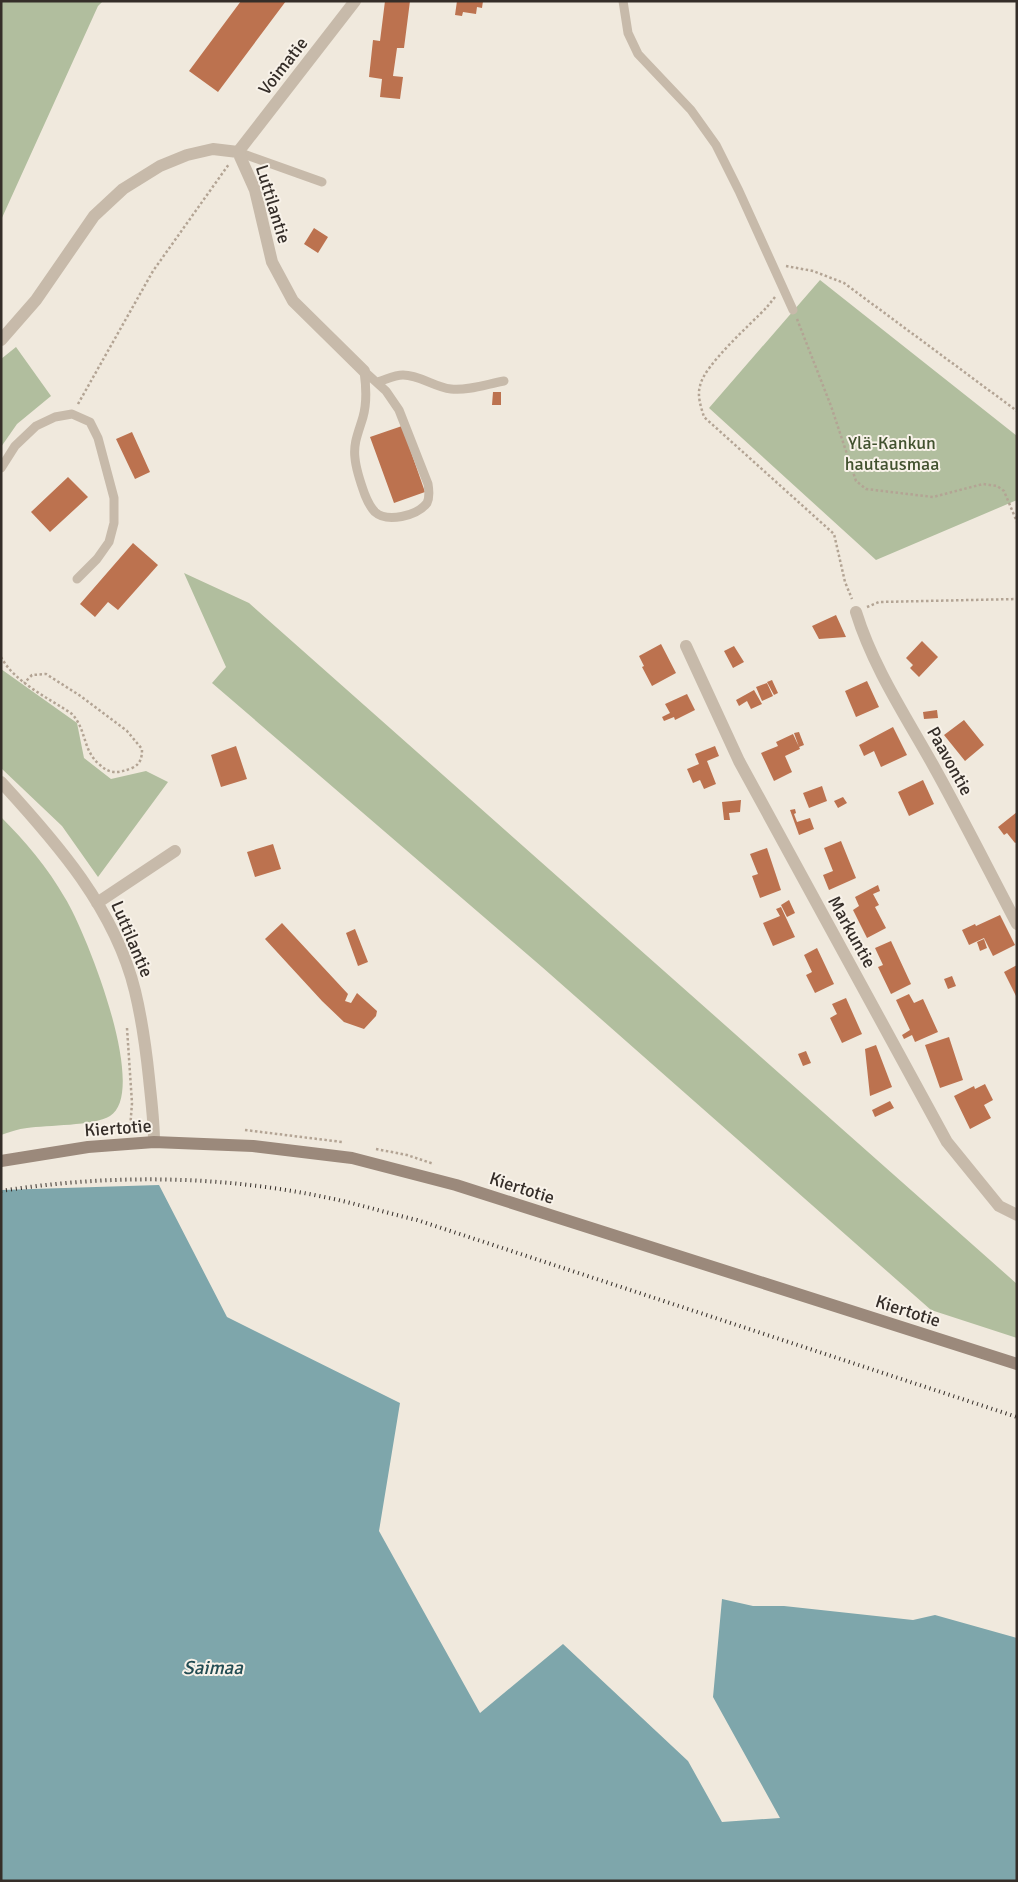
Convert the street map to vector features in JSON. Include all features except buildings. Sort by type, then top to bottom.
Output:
[{"type":"street","name":"Voimatie","points":[[238,152],[355,1]]},
{"type":"street","name":"Luttilantie","points":[[1,340],[36,300],[94,216],[122,189],[160,166],[187,155],[213,149],[238,152],[255,190],[272,262],[293,301],[364,371]]},
{"type":"street","name":"Paavontie","points":[[856,612],[864,639],[876,664],[935,768],[1017,924]]},
{"type":"street","name":"Markuntie","points":[[686,646],[739,760],[947,1142],[999,1206],[1017,1215]]},
{"type":"street","name":"Luttilantie","points":[[1,782],[47,832],[98,903],[125,960],[135,991],[146,1052],[154,1142]]},
{"type":"street","points":[[98,903],[175,851]]},
{"type":"street","name":"Kiertotie","points":[[1,1161],[88,1147],[154,1142],[252,1146],[361,1161],[456,1185],[1017,1364]]},
{"type":"lane","points":[[623,1],[628,33],[638,54],[691,110],[716,145],[793,310]]},
{"type":"lane","points":[[238,152],[322,182]]},
{"type":"lane","points":[[364,371],[386,391],[399,410],[428,484],[430,494],[427,502],[418,511],[400,518],[387,517],[375,512],[366,497],[354,459],[355,441],[364,415],[366,385],[364,371]]},
{"type":"lane","points":[[377,382],[402,375],[416,377],[437,386],[452,389],[504,381]]},
{"type":"lane","points":[[1,468],[15,446],[36,426],[55,417],[72,414],[90,422],[98,438],[114,498],[114,523],[109,542],[97,559],[77,579]]},
{"type":"path","points":[[72,414],[153,271],[238,152]]},
{"type":"path","points":[[772,264],[813,270],[844,283],[1017,411]]},
{"type":"path","points":[[782,286],[767,307],[707,370],[699,387],[699,402],[704,417],[834,534],[845,582],[856,612],[879,602],[1017,599]]},
{"type":"path","points":[[793,310],[831,406],[856,481],[866,489],[934,497],[983,484],[997,486],[1004,491],[1017,522]]},
{"type":"path","points":[[1,657],[11,672],[24,683],[72,714],[78,721],[88,750],[94,760],[105,770],[114,773],[136,766],[142,757],[142,748],[127,731],[79,695],[46,674],[32,675],[24,683]]},
{"type":"path","points":[[127,1028],[132,1104],[130,1129]]},
{"type":"green space","points":[[1,1],[103,1],[98,6],[1,220]]},
{"type":"green space","name":"Ylä-Kankun hautausmaa","points":[[820,280],[1017,436],[1017,500],[876,560],[709,408]]},
{"type":"green space","points":[[16,347],[51,396],[17,424],[1,447],[1,359]]},
{"type":"green space","points":[[184,573],[249,603],[1017,1284],[1017,1338],[931,1310],[542,967],[212,683],[226,667]]},
{"type":"green space","points":[[1,669],[77,723],[84,758],[111,779],[146,771],[168,782],[98,877],[62,826],[1,768]]},
{"type":"green space","points":[[1,817],[36,855],[65,898],[99,974],[119,1044],[123,1076],[120,1101],[110,1116],[103,1119],[93,1122],[24,1128],[1,1135]]},
{"type":"water","name":"Saimaa","points":[[159,1185],[227,1317],[400,1403],[379,1531],[480,1713],[563,1644],[688,1761],[722,1822],[780,1818],[713,1697],[722,1599],[753,1606],[784,1606],[913,1620],[935,1615],[1017,1638],[1017,1881],[1,1881],[1,1190]]},
{"type":"railway","points":[[1,1191],[42,1185],[124,1180],[207,1181],[289,1190],[340,1200],[417,1220],[1017,1417]]}]
